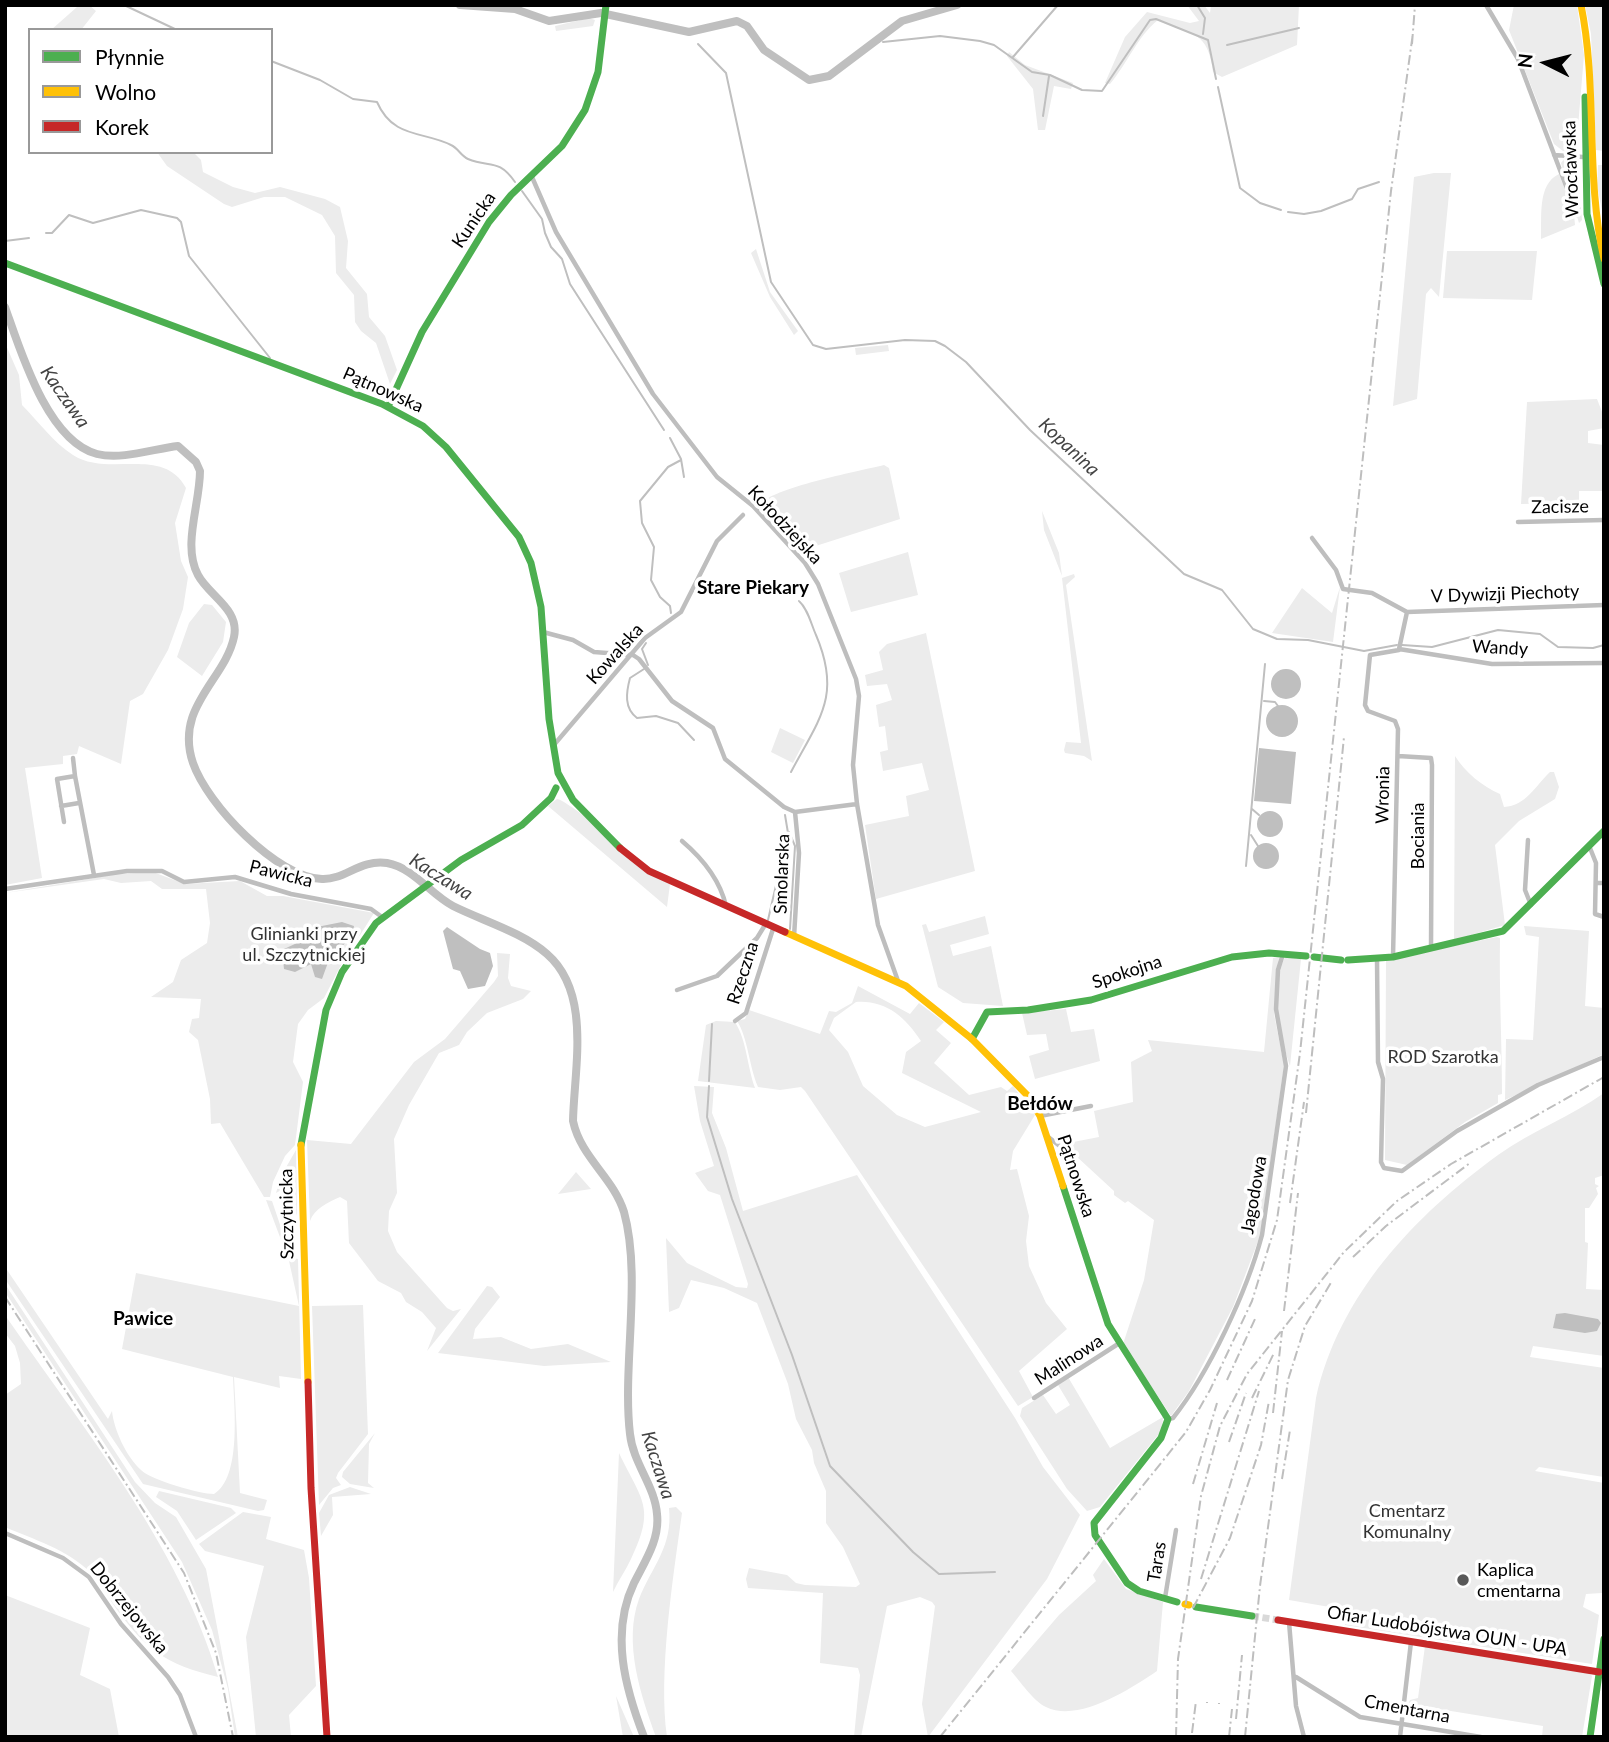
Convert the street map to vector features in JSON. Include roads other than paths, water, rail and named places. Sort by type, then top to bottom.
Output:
[{"type":"street","points":[[1486,5],[1517,59],[1577,215]]},
{"type":"street","name":"Wrocławska","points":[[1581,5],[1588,52],[1592,200],[1604,259]]},
{"type":"street","name":"Kunicka","points":[[388,407],[406,359],[505,201],[565,142],[594,94],[601,70],[606,6]]},
{"type":"street","name":"Wrocławska","points":[[1588,52],[1583,157],[1588,228],[1604,284]]},
{"type":"street","points":[[1555,155],[1583,157]]},
{"type":"street","name":"Kołodziejska","points":[[532,177],[556,232],[653,394],[711,470],[753,506],[805,563],[818,584],[856,678],[859,696],[853,757],[857,804],[878,925],[898,981]]},
{"type":"street","name":"Pątnowska","points":[[5,263],[15,264],[388,407],[423,426],[446,447],[504,514],[531,563],[543,632],[552,747],[561,789],[613,843],[639,864],[769,927],[898,981],[927,1000],[1015,1080],[1040,1116],[1105,1315],[1118,1344],[1168,1419]]},
{"type":"street","name":"Kowalska","points":[[552,747],[645,638],[681,612],[717,541],[743,515]]},
{"type":"street","name":"Zacisze","points":[[1517,522],[1604,520]]},
{"type":"street","name":"V Dywizji Piechoty","points":[[1312,538],[1336,570],[1343,589],[1372,593],[1407,612],[1604,605]]},
{"type":"street","name":"V Dywizji Piechoty","points":[[1399,646],[1407,612]]},
{"type":"street","points":[[543,632],[573,640],[594,652],[633,655],[672,701],[713,728],[725,759],[778,803],[795,812],[857,804]]},
{"type":"street","name":"Wandy","points":[[1370,655],[1399,646],[1492,664],[1604,663]]},
{"type":"street","name":"Wronia","points":[[1370,655],[1365,708],[1395,721],[1398,756],[1393,957]]},
{"type":"street","name":"Bociania","points":[[1398,756],[1431,758],[1431,948]]},
{"type":"street","points":[[73,758],[94,875]]},
{"type":"street","points":[[64,822],[57,779],[75,776]]},
{"type":"street","name":"Szczytnicka","points":[[327,1737],[310,1488],[302,1128],[331,995],[357,948],[382,917],[439,876],[523,825],[561,789]]},
{"type":"street","points":[[61,806],[79,803]]},
{"type":"street","name":"Smolarska","points":[[794,937],[799,853],[795,812]]},
{"type":"street","name":"Spokojna","points":[[972,1039],[987,1012],[1028,1010],[1091,1000],[1232,957],[1283,954],[1345,960],[1377,959],[1503,930],[1590,848],[1604,831]]},
{"type":"street","points":[[1528,840],[1525,890],[1531,905]]},
{"type":"street","points":[[682,841],[702,858],[724,894],[727,907]]},
{"type":"street","points":[[1590,848],[1596,863],[1595,914],[1604,917]]},
{"type":"street","name":"Pawicka","points":[[5,889],[127,871],[162,871],[184,882],[194,883],[235,877],[290,894],[371,909],[382,917]]},
{"type":"street","points":[[1596,883],[1604,883]]},
{"type":"street","points":[[677,990],[717,976],[769,927]]},
{"type":"street","name":"Rzeczna","points":[[735,1021],[746,1013],[769,927]]},
{"type":"street","name":"Jagodowa","points":[[1168,1419],[1173,1418],[1188,1397],[1225,1329],[1256,1258],[1262,1235],[1286,1066],[1276,1009],[1278,970],[1283,954]]},
{"type":"street","points":[[1377,959],[1378,1062],[1383,1079],[1381,1162],[1384,1168],[1402,1171],[1457,1130],[1538,1085],[1604,1057]]},
{"type":"street","points":[[1040,1116],[1091,1106]]},
{"type":"street","points":[[1046,1135],[1062,1147]]},
{"type":"street","name":"Malinowa","points":[[1034,1398],[1118,1344]]},
{"type":"street","points":[[1168,1419],[1161,1438],[1097,1516],[1093,1529],[1127,1583],[1187,1605],[1252,1616]]},
{"type":"street","name":"Taras","points":[[1165,1599],[1176,1530]]},
{"type":"street","name":"Dobrzejowska","points":[[5,1533],[63,1558],[89,1577],[121,1624],[174,1686],[196,1737]]},
{"type":"street","points":[[1278,1620],[1289,1622],[1296,1677],[1296,1706],[1304,1737]]},
{"type":"street","name":"Ofiar Ludobójstwa OUN - UPA","points":[[1289,1622],[1599,1672]]},
{"type":"street","points":[[1590,1737],[1604,1639]]},
{"type":"street","points":[[1400,1737],[1411,1642]]},
{"type":"street","name":"Cmentarna","points":[[1296,1677],[1360,1717],[1481,1737]]},
{"type":"waterway","points":[[124,5],[173,28]]},
{"type":"waterway","points":[[460,5],[515,9],[549,21],[601,13],[689,32],[737,21],[747,26],[764,50],[809,80],[829,76],[902,21],[957,5]]},
{"type":"waterway","points":[[1013,57],[1058,5]]},
{"type":"waterway","points":[[1197,5],[1205,18],[1203,34]]},
{"type":"waterway","points":[[883,42],[940,36],[980,41],[994,45],[1032,72],[1050,75],[1082,90],[1102,91],[1150,20],[1156,19],[1208,40],[1216,79]]},
{"type":"waterway","points":[[1227,45],[1299,28]]},
{"type":"waterway","points":[[874,41],[879,42]]},
{"type":"waterway","name":"Kopanina","points":[[698,44],[726,73],[771,282],[813,345],[826,349],[905,340],[935,341],[945,346],[966,362],[1030,430],[1184,574],[1222,590],[1253,629],[1277,639],[1308,640],[1364,651],[1397,645]]},
{"type":"waterway","points":[[273,62],[320,80],[353,99],[377,102],[384,114],[400,128],[451,145],[468,159],[498,167],[515,182]]},
{"type":"waterway","points":[[1043,116],[1049,76]]},
{"type":"waterway","points":[[1218,87],[1240,188],[1260,203],[1281,210]]},
{"type":"waterway","points":[[1288,212],[1304,214],[1321,211],[1352,199],[1358,189],[1379,182]]},
{"type":"waterway","points":[[522,191],[542,219],[551,247],[562,259],[570,284],[664,430]]},
{"type":"waterway","points":[[46,233],[52,233],[69,215],[93,223],[141,210],[177,218],[181,222],[189,256],[270,358]]},
{"type":"waterway","points":[[5,241],[29,238]]},
{"type":"waterway","name":"Kaczawa","points":[[5,307],[38,391],[50,413],[79,446],[107,456],[178,446],[196,462],[200,471],[192,538],[193,564],[203,583],[228,611],[235,627],[229,652],[195,710],[189,743],[193,763],[201,780],[228,817],[265,853],[304,875],[330,878],[377,863],[387,863],[405,870],[453,906],[537,946],[561,970],[570,989],[577,1033],[573,1121],[583,1146],[613,1188],[624,1212],[629,1237],[632,1293],[628,1380],[630,1434],[657,1514],[654,1541],[634,1583],[623,1621],[626,1680],[644,1737]]},
{"type":"waterway","points":[[670,438],[681,459],[684,477]]},
{"type":"waterway","points":[[671,613],[670,606],[660,597],[651,580],[654,547],[642,523],[640,501],[668,467],[681,460]]},
{"type":"waterway","points":[[791,772],[818,721],[827,691],[824,656],[807,612],[799,601]]},
{"type":"waterway","name":"Kopanina","points":[[1402,645],[1432,647],[1498,630],[1540,634],[1558,647],[1593,648],[1604,645]]},
{"type":"waterway","points":[[646,643],[642,649],[648,665]]},
{"type":"waterway","points":[[1246,866],[1265,664]]},
{"type":"waterway","points":[[644,669],[630,678],[627,700],[630,710],[637,718],[656,716],[678,723],[694,740]]},
{"type":"waterway","points":[[1264,701],[1275,702],[1278,706]]},
{"type":"waterway","points":[[1252,809],[1259,815]]},
{"type":"waterway","points":[[768,920],[788,833],[785,815]]},
{"type":"waterway","points":[[789,832],[795,846],[790,929]]},
{"type":"waterway","points":[[1251,835],[1258,846]]},
{"type":"waterway","points":[[709,1081],[712,1024]]},
{"type":"waterway","points":[[709,1086],[707,1117],[732,1199],[792,1355],[830,1466],[913,1552],[939,1574],[995,1572]]},
{"type":"tunnel","points":[[1252,1616],[1278,1620]]},
{"type":"railway","points":[[1412,44],[1415,5]]},
{"type":"railway","points":[[940,1737],[1186,1432],[1210,1390],[1252,1301],[1277,1220],[1300,1053],[1391,191],[1413,33]]},
{"type":"railway","points":[[1306,1113],[1344,737]]},
{"type":"railway","points":[[1176,1737],[1178,1659],[1201,1496],[1220,1426],[1247,1374],[1344,1252],[1397,1201],[1451,1164],[1604,1077]]},
{"type":"railway","points":[[1290,1203],[1304,1102]]},
{"type":"railway","points":[[1353,1257],[1386,1226],[1470,1163]]},
{"type":"railway","points":[[1284,1311],[1298,1193]]},
{"type":"railway","points":[[1245,1737],[1260,1586],[1288,1380],[1305,1326],[1332,1281]]},
{"type":"railway","points":[[5,1297],[184,1573],[216,1653],[233,1737]]},
{"type":"railway","points":[[1227,1380],[1255,1319]]},
{"type":"railway","points":[[1273,1413],[1282,1331]]},
{"type":"railway","points":[[1252,1398],[1274,1353]]},
{"type":"railway","points":[[1201,1579],[1259,1391]]},
{"type":"railway","points":[[1229,1442],[1246,1393]]},
{"type":"railway","points":[[1193,1608],[1230,1538],[1261,1445],[1269,1401]]},
{"type":"railway","points":[[1193,1484],[1217,1403]]},
{"type":"railway","points":[[1282,1479],[1290,1430]]},
{"type":"railway","points":[[1236,1719],[1242,1655]]},
{"type":"railway","points":[[1192,1733],[1196,1701]]},
{"type":"railway","points":[[1229,1737],[1232,1709]]},
{"type":"place","name":"Kaplica cmentarna","points":[[1463,1580]]},
{"type":"district","name":"Stare Piekary","points":[[753,588]]},
{"type":"district","name":"Bełdów","points":[[1040,1104]]},
{"type":"district","name":"Pawice","points":[[143,1319]]},
{"type":"park label","name":"Glinianki przy ul. Szczytnickiej","points":[[304,944]]},
{"type":"park label","name":"ROD Szarotka","points":[[1443,1057]]},
{"type":"park label","name":"Cmentarz Komunalny","points":[[1407,1521]]}]
